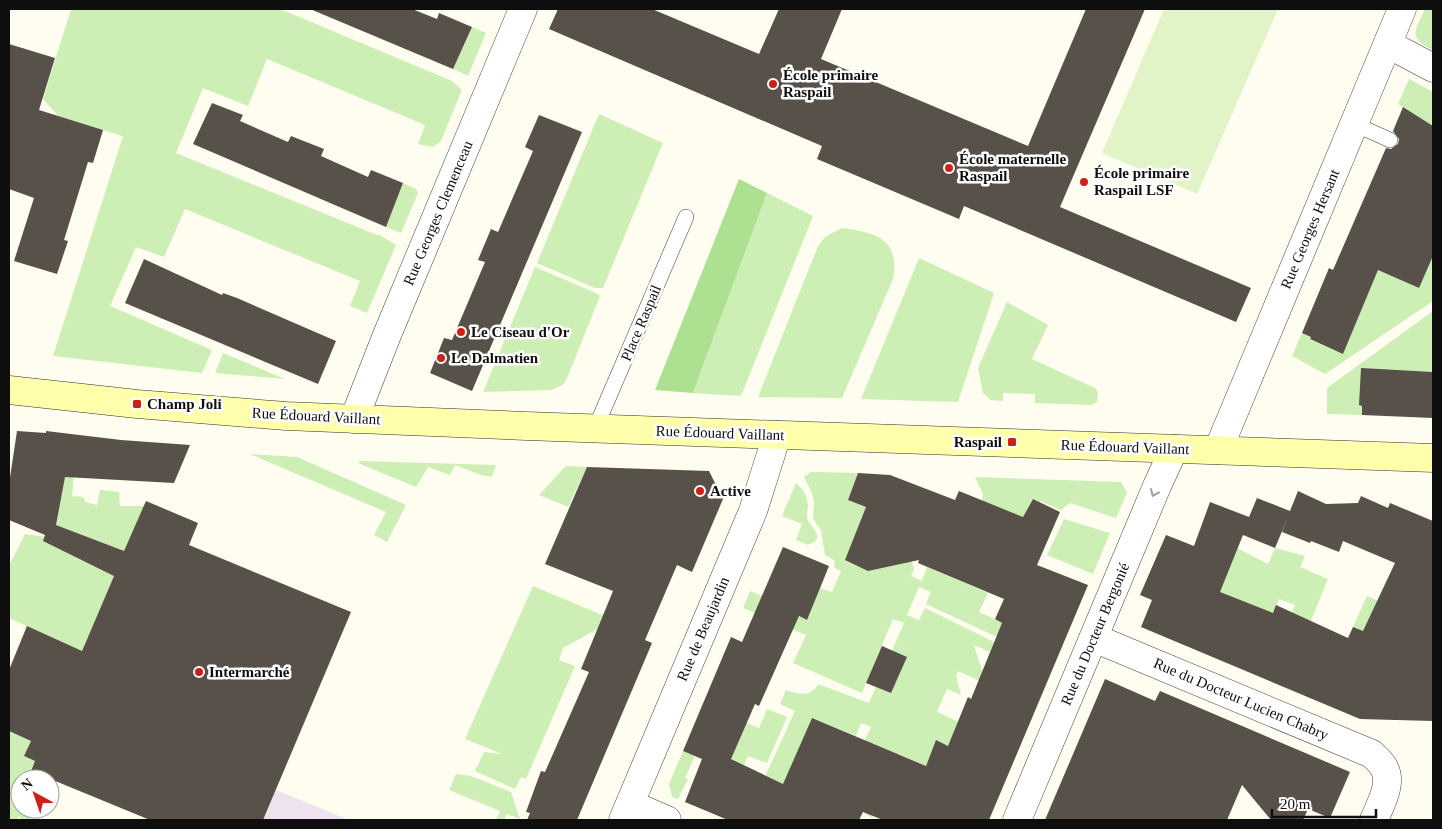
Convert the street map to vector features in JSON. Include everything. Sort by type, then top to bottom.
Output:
[{"type":"main road","name":"Rue Édouard Vaillant","points":[[9,390],[147,405],[286,416],[595,429],[1433,458]]},
{"type":"street","name":"Rue Georges Clemenceau","points":[[354,418],[524,9]]},
{"type":"street","name":"Rue Georges Hersant","points":[[1218,450],[1402,9]]},
{"type":"street","points":[[1388,44],[1433,68]]},
{"type":"street","name":"Rue de Beaujardin","points":[[626,812],[752,511],[777,435]]},
{"type":"street","name":"Rue du Docteur Bergonié","points":[[1017,820],[1174,449]]},
{"type":"street","name":"Rue du Docteur Lucien Chabry","points":[[1094,638],[1372,754],[1384,767],[1387,780],[1385,793],[1374,820]]},
{"type":"street","points":[[626,812],[667,820]]},
{"type":"lane","points":[[1354,124],[1390,140]]},
{"type":"lane","name":"Place Raspail","points":[[595,429],[686,217]]},
{"type":"shaded area","points":[[276,790],[349,820],[263,820]]},
{"type":"green space","points":[[71,9],[280,9],[452,81],[461,89],[441,141],[433,147],[418,144],[425,125],[267,59],[248,106],[203,88],[176,153],[378,234],[396,245],[367,313],[350,306],[360,281],[185,209],[164,257],[136,247],[110,306],[212,350],[202,373],[53,356],[123,136],[59,117],[43,99]]},
{"type":"green space","points":[[1164,9],[1278,9],[1197,194],[1102,153]]},
{"type":"green space","points":[[1425,9],[1433,9],[1433,51],[1420,41],[1416,33]]},
{"type":"green space","points":[[472,27],[486,33],[468,76],[453,69]]},
{"type":"green space","points":[[1409,79],[1433,92],[1433,126],[1398,104]]},
{"type":"green space","points":[[599,114],[663,143],[603,288],[595,288],[537,263]]},
{"type":"green space","points":[[739,179],[767,193],[693,393],[655,390]]},
{"type":"green space","points":[[403,183],[416,189],[418,193],[401,233],[386,227]]},
{"type":"green space","points":[[767,193],[813,216],[741,396],[693,393]]},
{"type":"green space","points":[[842,228],[865,232],[882,240],[889,246],[893,255],[894,265],[893,279],[842,398],[758,397],[818,246],[825,237]]},
{"type":"green space","points":[[1433,256],[1433,301],[1325,374],[1292,356],[1302,333],[1311,337],[1310,340],[1336,351],[1354,327],[1378,270],[1419,288]]},
{"type":"green space","points":[[919,258],[994,293],[958,402],[861,399]]},
{"type":"green space","points":[[535,267],[600,296],[568,376],[564,384],[551,390],[483,392]]},
{"type":"green space","points":[[1007,302],[1048,325],[1032,359],[1095,388],[1098,392],[1097,402],[1091,405],[1035,403],[1035,394],[1003,393],[1003,401],[991,400],[983,393],[978,368]]},
{"type":"green space","points":[[1433,311],[1433,372],[1390,370],[1362,406],[1362,415],[1327,414],[1327,388]]},
{"type":"green space","points":[[223,353],[285,379],[215,373]]},
{"type":"green space","points":[[72,435],[78,436],[72,496],[83,497],[86,502],[97,505],[100,490],[119,492],[120,506],[144,506],[64,692],[39,682],[57,640],[9,618],[9,566],[25,534],[54,538],[80,549],[77,558],[83,561],[88,551],[90,538],[56,525]]},
{"type":"green space","points":[[250,454],[297,457],[406,505],[387,542],[374,535],[386,512]]},
{"type":"green space","points":[[358,461],[496,465],[492,477],[455,465],[450,475],[428,467],[416,487],[360,464]]},
{"type":"green space","points":[[566,466],[587,467],[568,507],[539,495]]},
{"type":"green space","points":[[811,472],[858,473],[848,500],[866,507],[852,543],[908,552],[914,569],[911,576],[922,581],[927,567],[988,593],[979,612],[1003,623],[997,637],[926,604],[931,592],[919,587],[907,615],[919,620],[925,608],[994,642],[990,652],[974,645],[984,677],[982,682],[958,671],[956,676],[961,695],[947,689],[937,712],[963,724],[963,752],[936,741],[926,766],[899,754],[872,818],[864,813],[867,807],[861,748],[871,727],[861,723],[856,736],[812,718],[783,785],[765,777],[795,711],[780,704],[786,690],[804,694],[812,691],[818,684],[869,703],[904,623],[893,619],[862,693],[793,663],[806,635],[743,608],[750,591],[762,596],[761,600],[807,620],[820,588],[832,592],[841,571],[835,568],[834,560],[825,555],[821,530],[813,519],[814,501],[804,477]]},
{"type":"green space","points":[[975,477],[1121,482],[1127,493],[1116,518],[1070,503],[1061,510],[1033,499],[1025,513],[1012,549],[982,500],[983,494]]},
{"type":"green space","points":[[796,483],[806,497],[808,504],[807,519],[817,535],[816,540],[808,545],[796,540],[802,524],[782,516]]},
{"type":"green space","points":[[1064,519],[1110,533],[1093,574],[1047,555]]},
{"type":"green space","points":[[1237,548],[1268,564],[1275,548],[1305,556],[1300,567],[1328,579],[1310,623],[1291,615],[1295,605],[1279,599],[1273,613],[1217,599]]},
{"type":"green space","points":[[533,586],[614,620],[563,648],[559,660],[575,666],[526,779],[521,777],[515,789],[475,771],[484,752],[502,754],[465,739]]},
{"type":"green space","points":[[1367,596],[1396,609],[1366,633],[1353,627]]},
{"type":"green space","points":[[767,709],[787,717],[767,763],[748,756],[744,765],[724,755],[727,715],[759,728]]},
{"type":"green space","points":[[9,731],[31,741],[24,756],[35,761],[31,769],[10,769],[10,819],[18,819],[9,820]]},
{"type":"green space","points":[[683,751],[695,756],[685,778],[688,779],[678,799],[672,797],[669,784]]},
{"type":"green space","points":[[456,774],[471,776],[511,792],[520,819],[507,814],[504,820],[496,820],[500,811],[449,790]]},
{"type":"building","points":[[310,9],[412,9],[437,19],[439,13],[472,27],[453,69]]},
{"type":"building","points":[[558,9],[652,9],[759,54],[779,9],[842,9],[821,59],[1028,146],[1086,9],[1145,9],[1060,207],[1251,288],[1236,322],[964,206],[959,219],[817,159],[822,146],[549,29]]},
{"type":"building","points":[[9,44],[55,58],[39,110],[103,130],[93,163],[88,162],[64,240],[68,241],[57,274],[14,261],[34,198],[9,189]]},
{"type":"building","points":[[212,103],[243,115],[240,121],[288,142],[291,136],[324,149],[321,156],[368,177],[371,170],[403,183],[386,227],[193,144]]},
{"type":"building","points":[[1403,107],[1433,126],[1433,256],[1419,288],[1378,270],[1343,354],[1310,339],[1311,337],[1302,333],[1329,268],[1333,270],[1386,148],[1391,149],[1398,144],[1399,139],[1393,131]]},
{"type":"building","points":[[539,115],[582,132],[472,391],[430,373],[444,338],[452,340],[485,262],[478,260],[491,229],[498,232],[533,151],[525,147]]},
{"type":"building","points":[[144,259],[222,295],[223,293],[237,298],[336,341],[318,384],[125,303]]},
{"type":"building","points":[[1361,368],[1433,372],[1433,418],[1362,415],[1362,406],[1359,405]]},
{"type":"building","name":"Intermarché","points":[[17,431],[46,433],[46,431],[121,440],[190,445],[174,483],[65,477],[56,525],[124,551],[146,501],[198,523],[189,545],[351,612],[263,820],[150,820],[60,783],[60,769],[32,769],[35,761],[24,756],[31,741],[9,731],[9,670],[27,626],[82,651],[114,576],[43,541],[45,535],[9,520],[9,484]]},
{"type":"building","points":[[587,467],[709,471],[723,499],[692,572],[677,565],[645,640],[652,643],[577,820],[527,820],[530,813],[526,812],[541,771],[545,772],[589,672],[581,669],[613,591],[545,564]]},
{"type":"building","points":[[858,473],[890,475],[955,500],[959,491],[1023,517],[1033,499],[1060,512],[1037,565],[1088,585],[989,820],[883,820],[863,812],[859,820],[728,820],[685,802],[702,759],[683,751],[731,637],[742,642],[783,547],[829,566],[807,620],[799,616],[759,706],[755,704],[731,759],[783,784],[812,718],[926,766],[936,740],[948,746],[968,697],[971,699],[1002,623],[995,619],[1004,599],[918,563],[919,560],[868,571],[845,560],[866,507],[848,500]]},
{"type":"building","points":[[1298,491],[1326,504],[1358,503],[1361,496],[1388,508],[1390,503],[1433,521],[1433,721],[1360,719],[1141,627],[1152,600],[1140,595],[1166,535],[1194,546],[1210,502],[1249,517],[1257,498],[1290,511]],"holes":[[[1288,517],[1282,532],[1339,552],[1343,541],[1395,563],[1363,631],[1353,627],[1348,638],[1276,605],[1273,613],[1220,592],[1243,535],[1275,548]]]},
{"type":"building","points":[[882,646],[907,657],[891,693],[866,683]]},
{"type":"building","points":[[1105,679],[1155,701],[1160,691],[1350,772],[1330,818],[1308,809],[1303,820],[1271,820],[1242,785],[1227,820],[1045,820]]},
{"type":"place","name":"École primaire Raspail","points":[[773,84]]},
{"type":"place","name":"École maternelle Raspail","points":[[949,168]]},
{"type":"place","name":"École primaire Raspail LSF","points":[[1084,182]]},
{"type":"place","name":"Le Ciseau d'Or","points":[[461,332]]},
{"type":"place","name":"Le Dalmatien","points":[[441,358]]},
{"type":"place","name":"Champ Joli","points":[[137,404]]},
{"type":"place","name":"Raspail","points":[[1012,442]]},
{"type":"place","name":"Active","points":[[700,491]]},
{"type":"place","name":"Intermarché","points":[[199,672]]}]
